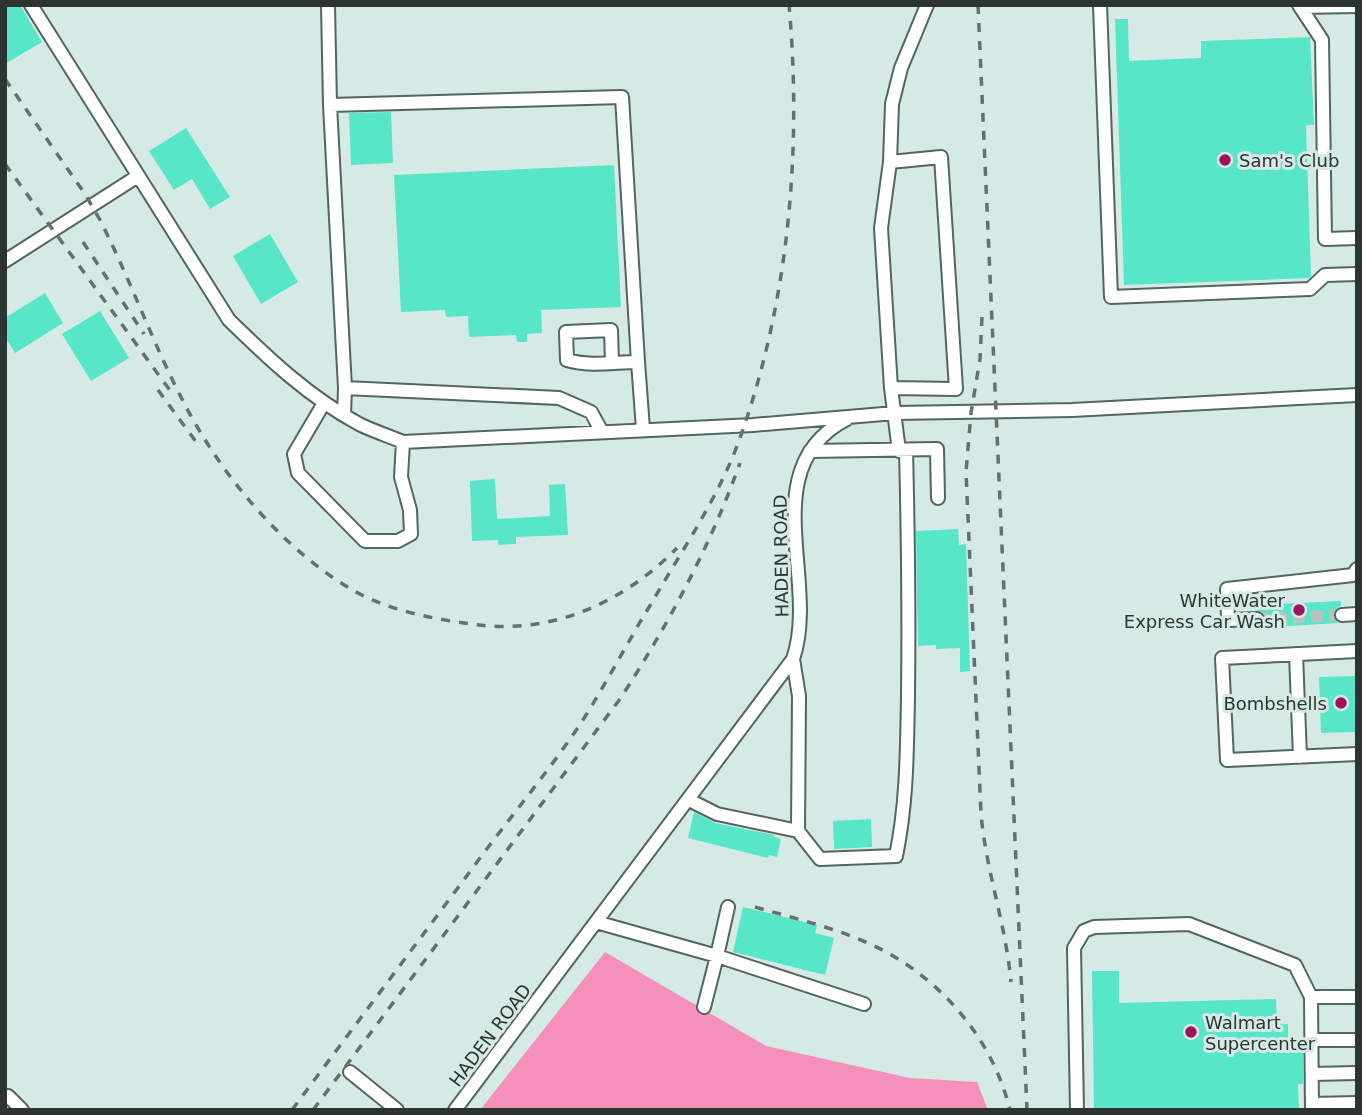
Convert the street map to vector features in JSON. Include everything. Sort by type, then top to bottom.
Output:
[{"type":"street","points":[[31,5],[229,320],[309,393],[359,424],[403,443],[753,425],[853,415],[1072,410],[1357,396]]},
{"type":"street","points":[[328,5],[344,415]]},
{"type":"street","points":[[793,659],[799,696],[798,831],[820,859],[896,856],[902,830],[907,769],[909,632],[903,450],[891,388],[881,228],[890,162],[892,104],[901,68],[926,5]]},
{"type":"street","points":[[1100,5],[1111,297],[1310,289],[1325,275],[1357,274]]},
{"type":"street","points":[[1300,6],[1357,6]]},
{"type":"street","points":[[1300,6],[1322,40],[1325,239],[1357,238]]},
{"type":"street","points":[[330,105],[622,97],[643,429]]},
{"type":"street","points":[[890,162],[942,157],[956,389],[891,388]]},
{"type":"street","points":[[5,261],[138,176]]},
{"type":"street","points":[[612,363],[638,362]]},
{"type":"street","points":[[345,388],[559,398],[591,412],[602,432]]},
{"type":"street","points":[[324,402],[294,454],[298,473],[365,541],[398,541],[411,534],[410,510],[401,477],[403,443]]},
{"type":"street","name":"HADEN ROAD","points":[[456,1110],[793,659],[801,613],[794,515],[798,479],[810,451],[829,428],[853,415]]},
{"type":"street","points":[[810,451],[937,449],[938,499]]},
{"type":"street","points":[[1257,619],[1228,620],[1227,589],[1353,575],[1357,569]]},
{"type":"street","points":[[1342,615],[1357,614]]},
{"type":"street","points":[[1357,651],[1222,657],[1227,760],[1357,754]]},
{"type":"street","points":[[1296,654],[1300,757]]},
{"type":"street","points":[[689,800],[717,814],[798,831]]},
{"type":"street","points":[[704,1007],[728,908]]},
{"type":"street","points":[[596,922],[717,956],[864,1004]]},
{"type":"street","points":[[1077,1110],[1074,948],[1084,931],[1094,927],[1189,924],[1295,965],[1311,997],[1312,1107],[1357,1103]]},
{"type":"street","points":[[1311,997],[1357,997]]},
{"type":"street","points":[[1311,1040],[1357,1040]]},
{"type":"street","points":[[350,1072],[397,1110]]},
{"type":"street","points":[[1312,1074],[1357,1073]]},
{"type":"street","points":[[5,1096],[22,1110]]},
{"type":"shaded area","points":[[605,952],[766,1046],[910,1078],[977,1082],[988,1110],[480,1110]]},
{"type":"building","points":[[5,5],[20,5],[42,42],[5,64]]},
{"type":"building","points":[[1115,19],[1128,19],[1129,61],[1201,58],[1201,41],[1310,37],[1314,125],[1306,125],[1309,278],[1124,285]]},
{"type":"building","points":[[391,112],[393,163],[351,165],[349,113]]},
{"type":"building","points":[[186,128],[230,197],[210,209],[192,179],[174,190],[149,151]]},
{"type":"building","points":[[614,165],[621,307],[541,310],[542,333],[527,334],[527,342],[517,342],[516,335],[469,337],[468,316],[446,317],[445,310],[401,312],[394,175]]},
{"type":"building","points":[[270,234],[298,282],[261,304],[233,256]]},
{"type":"building","points":[[45,293],[63,323],[15,353],[5,337],[5,318]]},
{"type":"building","points":[[100,311],[129,358],[91,381],[62,334]]},
{"type":"building","points":[[495,479],[497,519],[550,516],[549,485],[565,484],[568,535],[516,537],[516,544],[498,545],[498,540],[472,541],[470,481]]},
{"type":"building","points":[[958,529],[959,545],[966,544],[970,671],[960,672],[960,648],[936,649],[936,645],[918,646],[916,531]]},
{"type":"building","name":"WhiteWater Express Car Wash","points":[[1341,601],[1341,606],[1333,615],[1338,623],[1258,628],[1264,624],[1266,618],[1262,612],[1256,610],[1255,605]]},
{"type":"building","points":[[1357,676],[1357,732],[1321,733],[1319,677]]},
{"type":"building","points":[[694,812],[715,823],[774,835],[781,839],[777,857],[769,855],[768,858],[688,838]]},
{"type":"building","points":[[871,819],[872,847],[834,849],[833,821]]},
{"type":"building","points":[[743,907],[817,925],[815,933],[834,938],[825,975],[733,952]]},
{"type":"building","name":"Walmart Supercenter","points":[[1092,971],[1119,971],[1119,1003],[1276,999],[1277,1024],[1288,1024],[1288,1041],[1303,1042],[1303,1084],[1298,1084],[1299,1110],[1094,1110]]},
{"type":"tunnel","points":[[1257,619],[1342,615]]},
{"type":"railway","points":[[292,1110],[581,723],[722,481],[757,386],[770,333],[788,224],[794,114],[789,5]]},
{"type":"railway","points":[[978,5],[1027,1110]]},
{"type":"railway","points":[[5,79],[100,220],[171,377],[215,455],[256,509],[280,534],[331,576],[371,599],[413,613],[471,624],[528,625],[583,612],[608,600],[656,568],[677,548]]},
{"type":"railway","points":[[5,164],[174,396]]},
{"type":"railway","points":[[83,242],[144,334]]},
{"type":"railway","points":[[982,317],[980,359],[971,413],[966,472],[981,814],[1011,982]]},
{"type":"railway","points":[[158,390],[199,446]]},
{"type":"railway","points":[[313,1110],[620,699],[687,585],[740,463]]},
{"type":"railway","points":[[755,907],[854,937],[893,956],[917,972],[939,990],[975,1033],[1002,1083],[1010,1110]]},
{"type":"place","name":"Sam's Club","points":[[1225,160]]},
{"type":"place","name":"WhiteWater Express Car Wash","points":[[1299,610]]},
{"type":"place","name":"Bombshells","points":[[1341,703]]},
{"type":"place","name":"Walmart Supercenter","points":[[1191,1032]]}]
